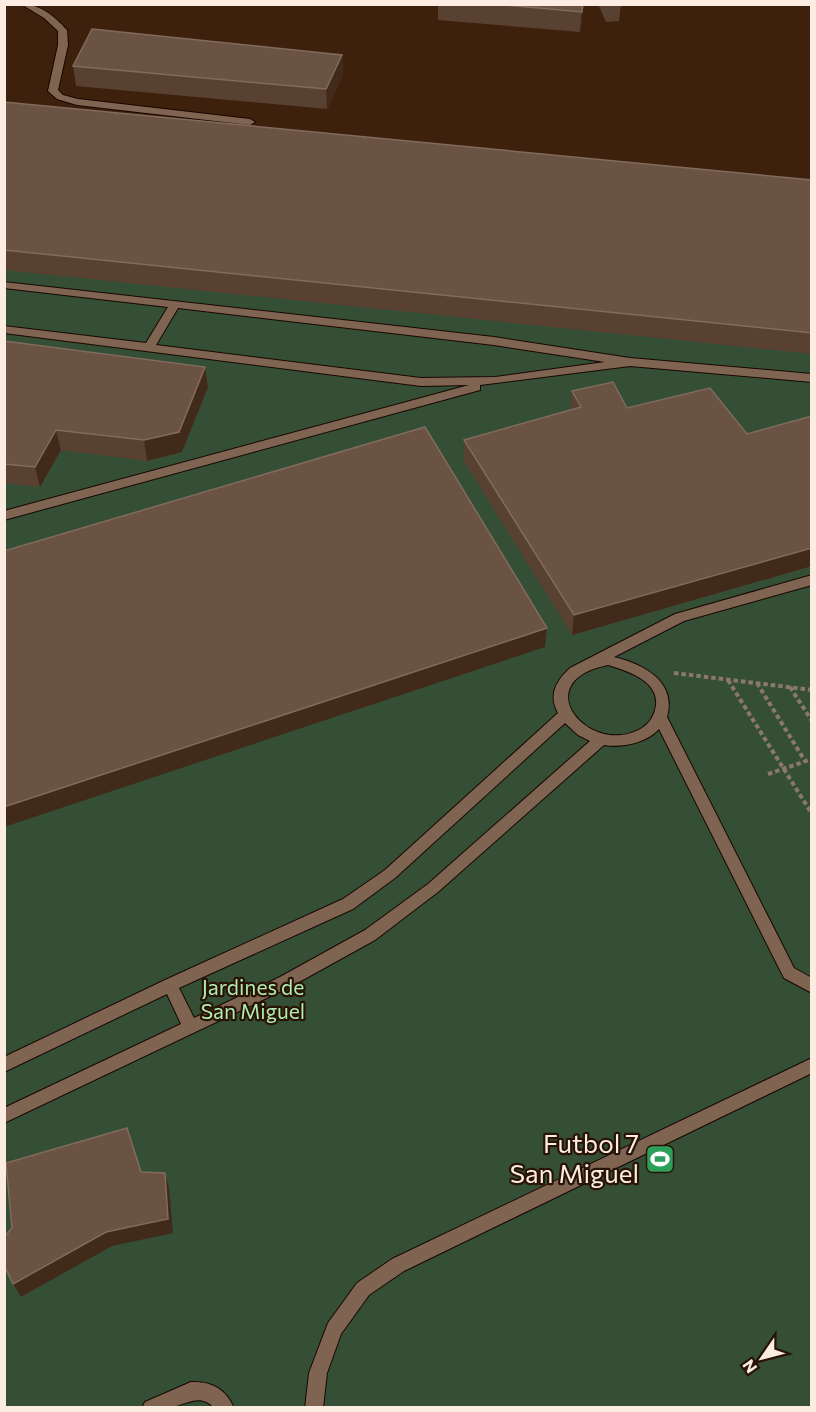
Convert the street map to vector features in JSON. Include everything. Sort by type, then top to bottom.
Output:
[{"type":"lane","points":[[25,4],[47,16],[62,30],[63,45],[53,82],[53,91],[60,97],[77,102],[250,122]]},
{"type":"lane","points":[[4,285],[494,341],[630,362],[812,378]]},
{"type":"lane","points":[[149,347],[175,304]]},
{"type":"lane","points":[[4,329],[421,382],[495,381],[630,362]]},
{"type":"lane","points":[[4,516],[495,381]]},
{"type":"lane","points":[[591,662],[608,660],[625,662],[653,678],[660,691],[663,704],[660,717],[651,729],[637,737],[619,741],[586,734],[565,715],[561,702],[562,689],[567,677],[578,668],[680,617],[812,580]]},
{"type":"lane","points":[[4,1065],[170,985],[348,904],[390,874],[565,715]]},
{"type":"lane","points":[[660,717],[789,973],[812,986]]},
{"type":"lane","points":[[4,1116],[285,982],[370,935],[433,888],[601,739]]},
{"type":"lane","points":[[170,985],[190,1027]]},
{"type":"lane","points":[[314,1407],[318,1373],[334,1329],[363,1289],[398,1264],[812,1065]]},
{"type":"lane","points":[[151,1407],[199,1389],[210,1391],[225,1407]]},
{"type":"path","points":[[640,669],[812,690]]},
{"type":"path","points":[[728,680],[812,814]]},
{"type":"path","points":[[757,683],[806,761]]},
{"type":"path","points":[[790,687],[812,721]]},
{"type":"path","points":[[768,774],[812,759]]},
{"type":"shaded area","points":[[4,5],[811,5],[811,192],[5,118]]},
{"type":"green space","name":"Jardines de San Miguel","points":[[4,118],[811,192],[811,1407],[5,1407]]},
{"type":"building","points":[[494,4],[583,4],[582,12]]},
{"type":"building","points":[[92,29],[342,55],[326,89],[73,66]]},
{"type":"building","points":[[4,102],[812,180],[812,333],[4,250]]},
{"type":"building","points":[[4,341],[205,367],[179,432],[144,440],[56,430],[35,467],[4,464]]},
{"type":"building","points":[[613,382],[627,408],[710,388],[747,434],[812,416],[812,548],[574,615],[464,440],[581,407],[572,391]]},
{"type":"building","points":[[425,427],[547,628],[4,807],[4,551]]},
{"type":"building","points":[[127,1128],[141,1172],[165,1173],[168,1219],[106,1232],[13,1284],[4,1265],[4,1237],[12,1228],[6,1163]]},
{"type":"place","name":"Futbol 7 San Miguel","points":[[660,1159]]}]
